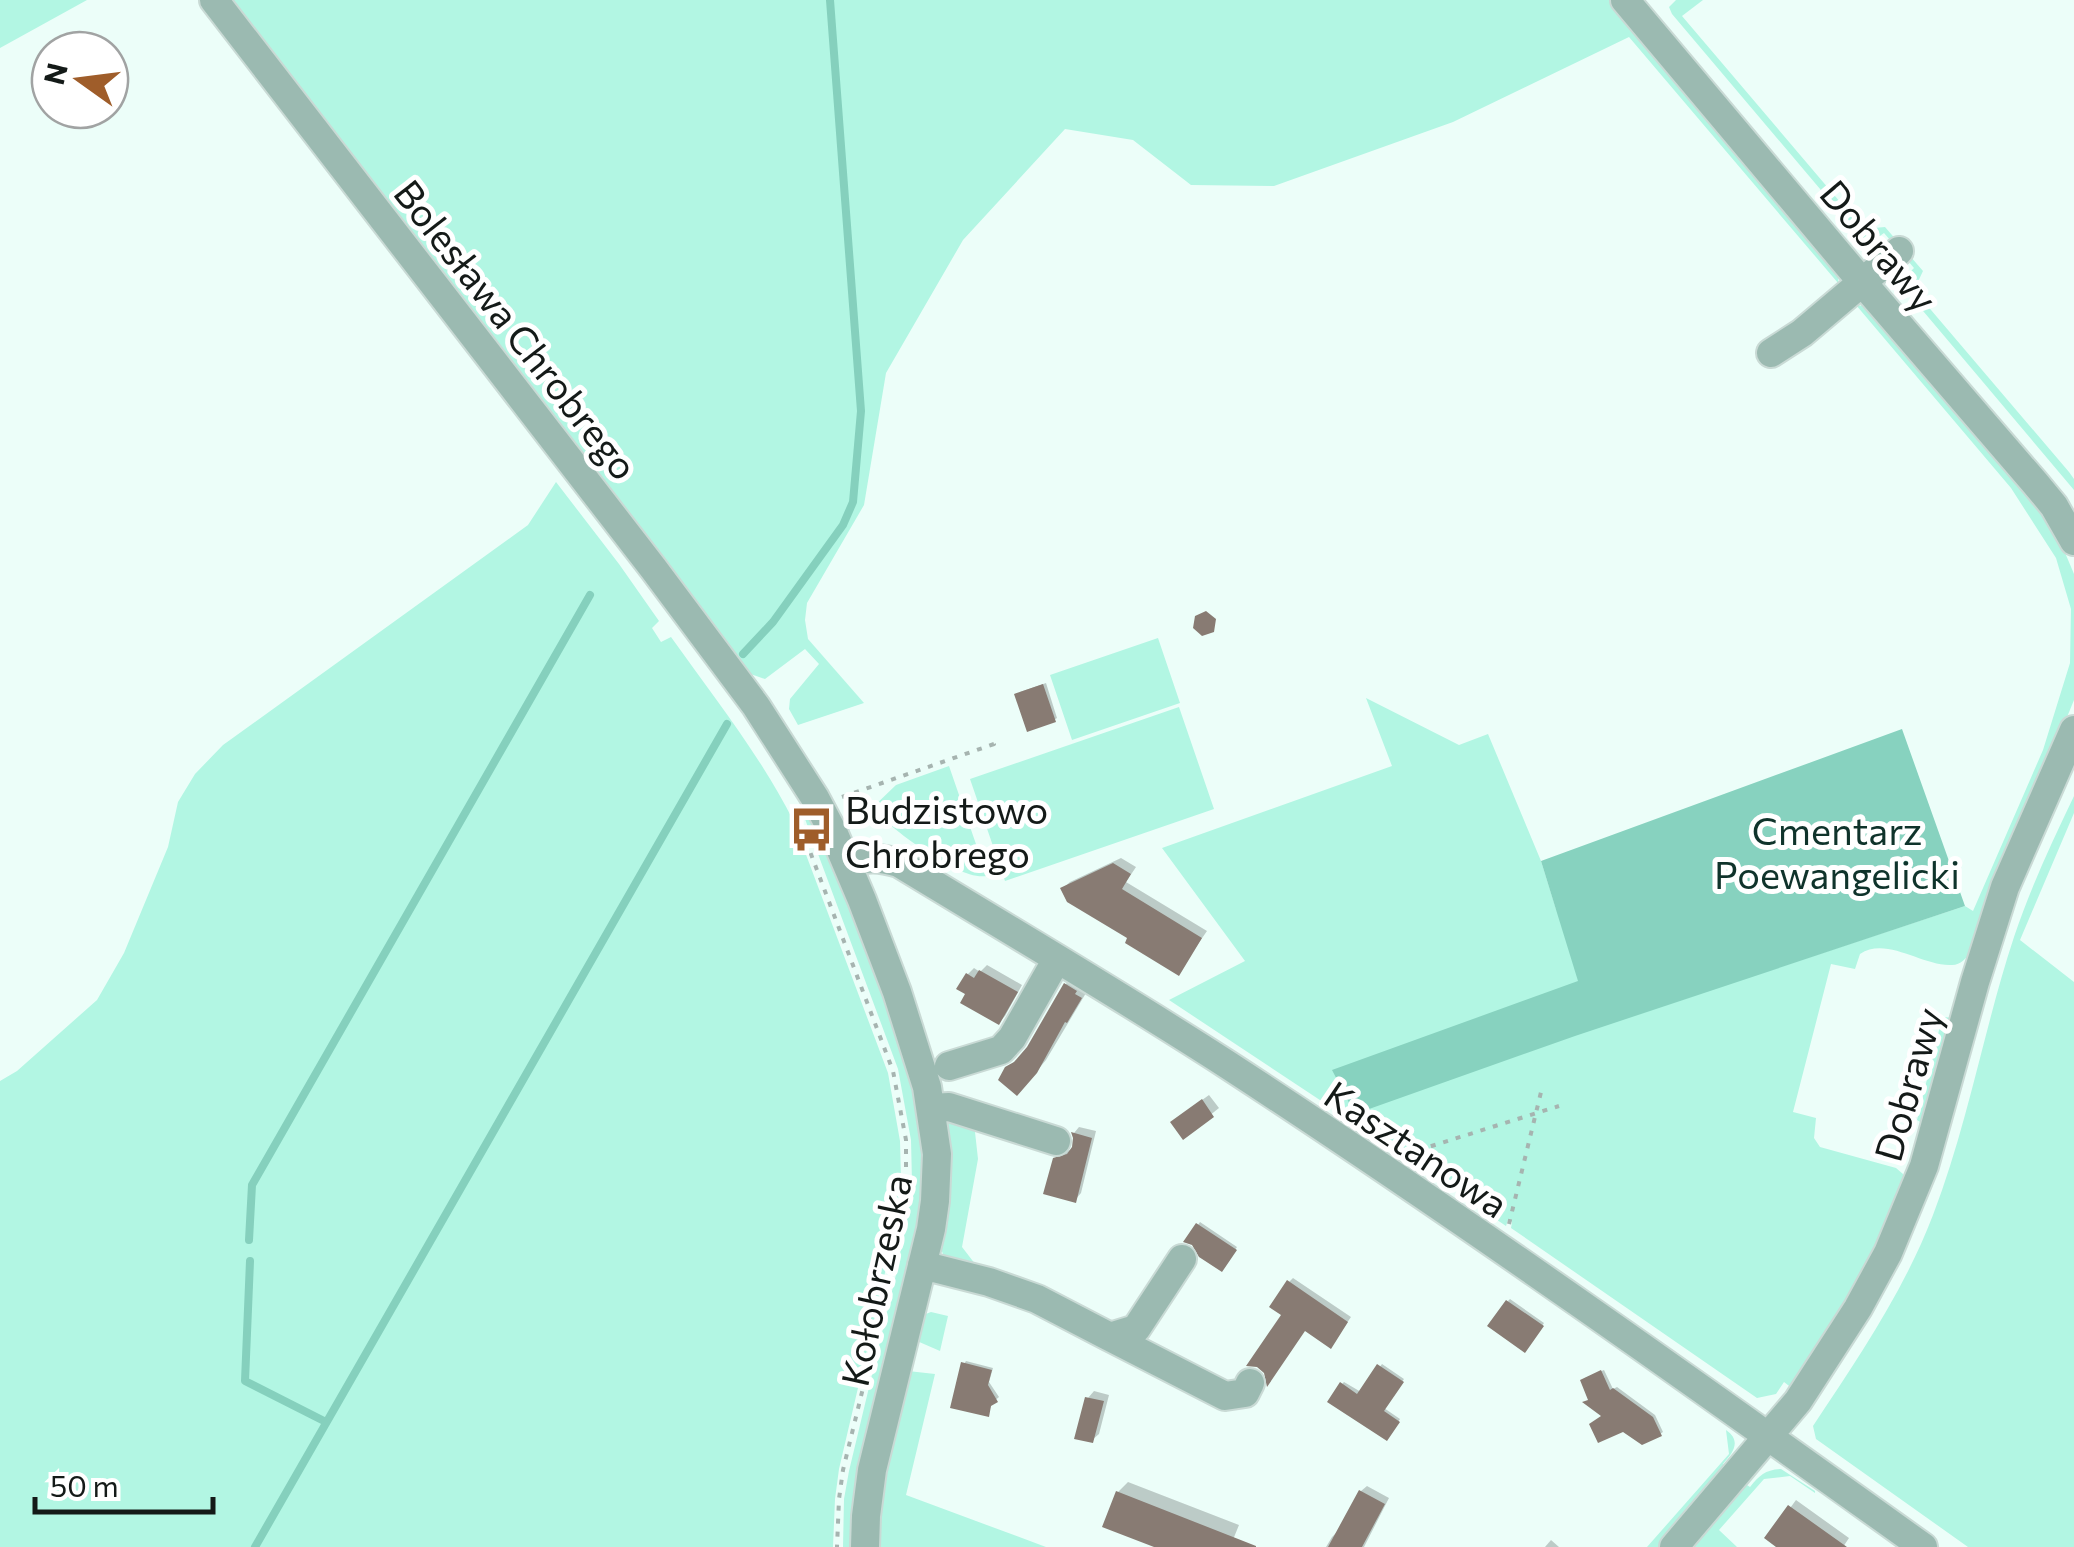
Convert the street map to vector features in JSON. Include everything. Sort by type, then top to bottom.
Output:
[{"type":"street","name":"Bolesława Chrobrego","points":[[214,0],[756,706]]},
{"type":"street","name":"Dobrawy","points":[[1632,2],[1862,282],[2054,506],[2074,541]]},
{"type":"street","points":[[1772,353],[1899,250]]},
{"type":"street","name":"Kołobrzeska","points":[[756,706],[814,798],[848,864],[920,1061],[936,1137],[931,1228],[872,1470],[865,1547]]},
{"type":"street","name":"Dobrawy","points":[[1674,1547],[1798,1401],[1872,1285],[1902,1223],[1927,1156],[2004,887],[2074,730]]},
{"type":"street","name":"Kasztanowa","points":[[848,864],[878,857],[899,864],[1166,1026],[1627,1335],[1923,1547]]},
{"type":"street","points":[[948,1066],[1001,1050],[1012,1038],[1057,959]]},
{"type":"street","points":[[931,1108],[949,1107],[1056,1141]]},
{"type":"street","points":[[1110,1337],[1136,1329],[1182,1259]]},
{"type":"street","points":[[922,1265],[1037,1299],[1225,1396],[1245,1392],[1250,1383]]},
{"type":"path","points":[[837,799],[994,744],[992,739]]},
{"type":"path","points":[[803,833],[893,1071],[906,1140],[902,1212],[893,1265],[843,1470],[837,1547]]},
{"type":"path","points":[[1507,1233],[1542,1088]]},
{"type":"path","points":[[1397,1157],[1559,1106]]},
{"type":"green space","points":[[0,0],[87,0],[30,30],[0,48]]},
{"type":"green space","points":[[228,0],[1611,0],[1835,265],[1838,283],[1629,37],[1453,122],[1274,186],[1191,185],[1133,140],[1065,129],[963,240],[886,373],[864,505],[807,603],[805,620],[808,639],[864,703],[798,725],[789,709],[790,699],[819,664],[805,649],[765,679],[742,671]]},
{"type":"green space","points":[[1676,0],[1703,0],[1682,16],[1863,229],[1885,227],[1923,271],[1914,290],[2069,472],[2074,490],[1902,286],[1903,279],[1914,268],[1884,233],[1870,243],[1864,241],[1672,14],[1669,7]]},
{"type":"green space","points":[[1856,305],[1866,306],[2042,511],[2058,536],[2074,574],[2074,700],[1967,957],[1955,965],[1941,964],[1882,948],[1860,954],[1855,969],[1831,964],[1793,1112],[1816,1118],[1814,1138],[1820,1147],[1896,1168],[1903,1174],[1905,1184],[1878,1248],[1793,1389],[1784,1382],[1776,1394],[1757,1398],[1511,1228],[1512,1222],[1508,1220],[1506,1226],[1404,1157],[1412,1153],[1400,1153],[1169,1000],[1245,961],[1162,848],[1392,766],[1366,698],[1459,745],[1488,734],[1541,861],[1556,909],[1731,983],[1965,906],[1973,911],[2043,750],[2070,663],[2071,609],[2056,558],[2011,488]]},
{"type":"green space","points":[[556,482],[659,621],[652,628],[661,642],[671,637],[780,796],[793,820],[888,1073],[900,1141],[901,1180],[887,1264],[839,1469],[833,1547],[0,1547],[0,1081],[17,1071],[97,1000],[124,953],[168,847],[178,802],[195,774],[223,745],[528,525]]},
{"type":"green space","points":[[1158,638],[1180,703],[1072,740],[1050,675]]},
{"type":"green space","points":[[1179,707],[1214,809],[1005,881],[970,779]]},
{"type":"green space","name":"Cmentarz Poewangelicki","points":[[1902,729],[1965,906],[1355,1114],[1332,1070],[1578,981],[1541,861]]},
{"type":"green space","points":[[949,766],[987,876],[943,862],[871,809],[896,785]]},
{"type":"green space","points":[[2074,796],[2074,813],[2020,940],[2074,982],[2074,1547],[1968,1547],[1816,1439],[1813,1426],[1879,1324],[1933,1215],[2014,937]]},
{"type":"green space","points":[[811,816],[824,838],[886,994],[915,1086],[923,1137],[923,1200],[853,1547],[843,1547],[844,1499],[898,1266],[912,1182],[911,1140],[898,1069],[805,819]]},
{"type":"green space","points":[[1944,1017],[1953,1018],[1925,1125],[1917,1120]]},
{"type":"green space","points":[[946,1118],[974,1123],[978,1159],[962,1247],[979,1269],[947,1264],[939,1244],[949,1152]]},
{"type":"green space","points":[[931,1312],[948,1316],[940,1351],[917,1341],[923,1315]]},
{"type":"green space","points":[[908,1371],[935,1374],[906,1495],[1046,1547],[876,1547],[879,1494]]},
{"type":"green space","points":[[1726,1430],[1735,1443],[1733,1451],[1723,1464],[1728,1468],[1658,1547],[1647,1547],[1729,1454]]},
{"type":"green space","points":[[1781,1469],[1815,1493],[1790,1476],[1764,1479],[1719,1530],[1737,1547],[1687,1547],[1744,1483],[1750,1487],[1763,1474]]},
{"type":"building","points":[[1206,611],[1216,619],[1214,632],[1202,636],[1193,628],[1195,616]]},
{"type":"building","points":[[1043,684],[1056,722],[1027,732],[1014,694]]},
{"type":"building","points":[[1113,863],[1131,874],[1122,889],[1202,938],[1179,976],[1125,943],[1127,938],[1067,902],[1060,888]]},
{"type":"building","points":[[979,970],[1018,992],[999,1025],[960,1003],[965,994],[956,989],[966,973],[974,978]]},
{"type":"building","points":[[1064,983],[1082,998],[1037,1073],[1017,1096],[998,1080],[1005,1067],[1027,1047]]},
{"type":"building","points":[[1202,1099],[1214,1117],[1183,1140],[1170,1122]]},
{"type":"building","points":[[1071,1132],[1092,1138],[1076,1203],[1043,1194],[1053,1158],[1067,1154],[1072,1147]]},
{"type":"building","points":[[1196,1223],[1237,1250],[1222,1272],[1199,1257],[1192,1245],[1183,1242]]},
{"type":"building","points":[[1287,1280],[1348,1322],[1331,1349],[1305,1331],[1267,1387],[1264,1373],[1257,1367],[1246,1366],[1281,1315],[1269,1307]]},
{"type":"building","points":[[1506,1300],[1544,1326],[1525,1353],[1487,1326]]},
{"type":"building","points":[[961,1362],[992,1370],[988,1385],[998,1402],[991,1406],[989,1417],[950,1408]]},
{"type":"building","points":[[1377,1364],[1404,1382],[1384,1411],[1400,1422],[1387,1441],[1327,1402],[1340,1382],[1357,1394]]},
{"type":"building","points":[[1601,1370],[1610,1390],[1613,1388],[1653,1417],[1662,1436],[1642,1445],[1623,1432],[1598,1443],[1589,1424],[1601,1416],[1582,1402],[1588,1400],[1580,1380]]},
{"type":"building","points":[[1085,1397],[1104,1401],[1093,1443],[1074,1439]]},
{"type":"building","points":[[1359,1490],[1385,1504],[1362,1547],[1328,1547]]},
{"type":"building","points":[[1116,1491],[1256,1547],[1154,1547],[1102,1527]]},
{"type":"building","points":[[1788,1505],[1847,1547],[1776,1547],[1764,1538]]},
{"type":"waterway","points":[[743,654],[773,622],[843,525],[853,502],[861,411],[830,0]]},
{"type":"waterway","points":[[249,1240],[252,1185],[590,595]]},
{"type":"waterway","points":[[255,1547],[727,724]]},
{"type":"waterway","points":[[250,1261],[245,1381],[326,1422]]},
{"type":"place","name":"Budzistowo Chrobrego","points":[[812,830]]}]
